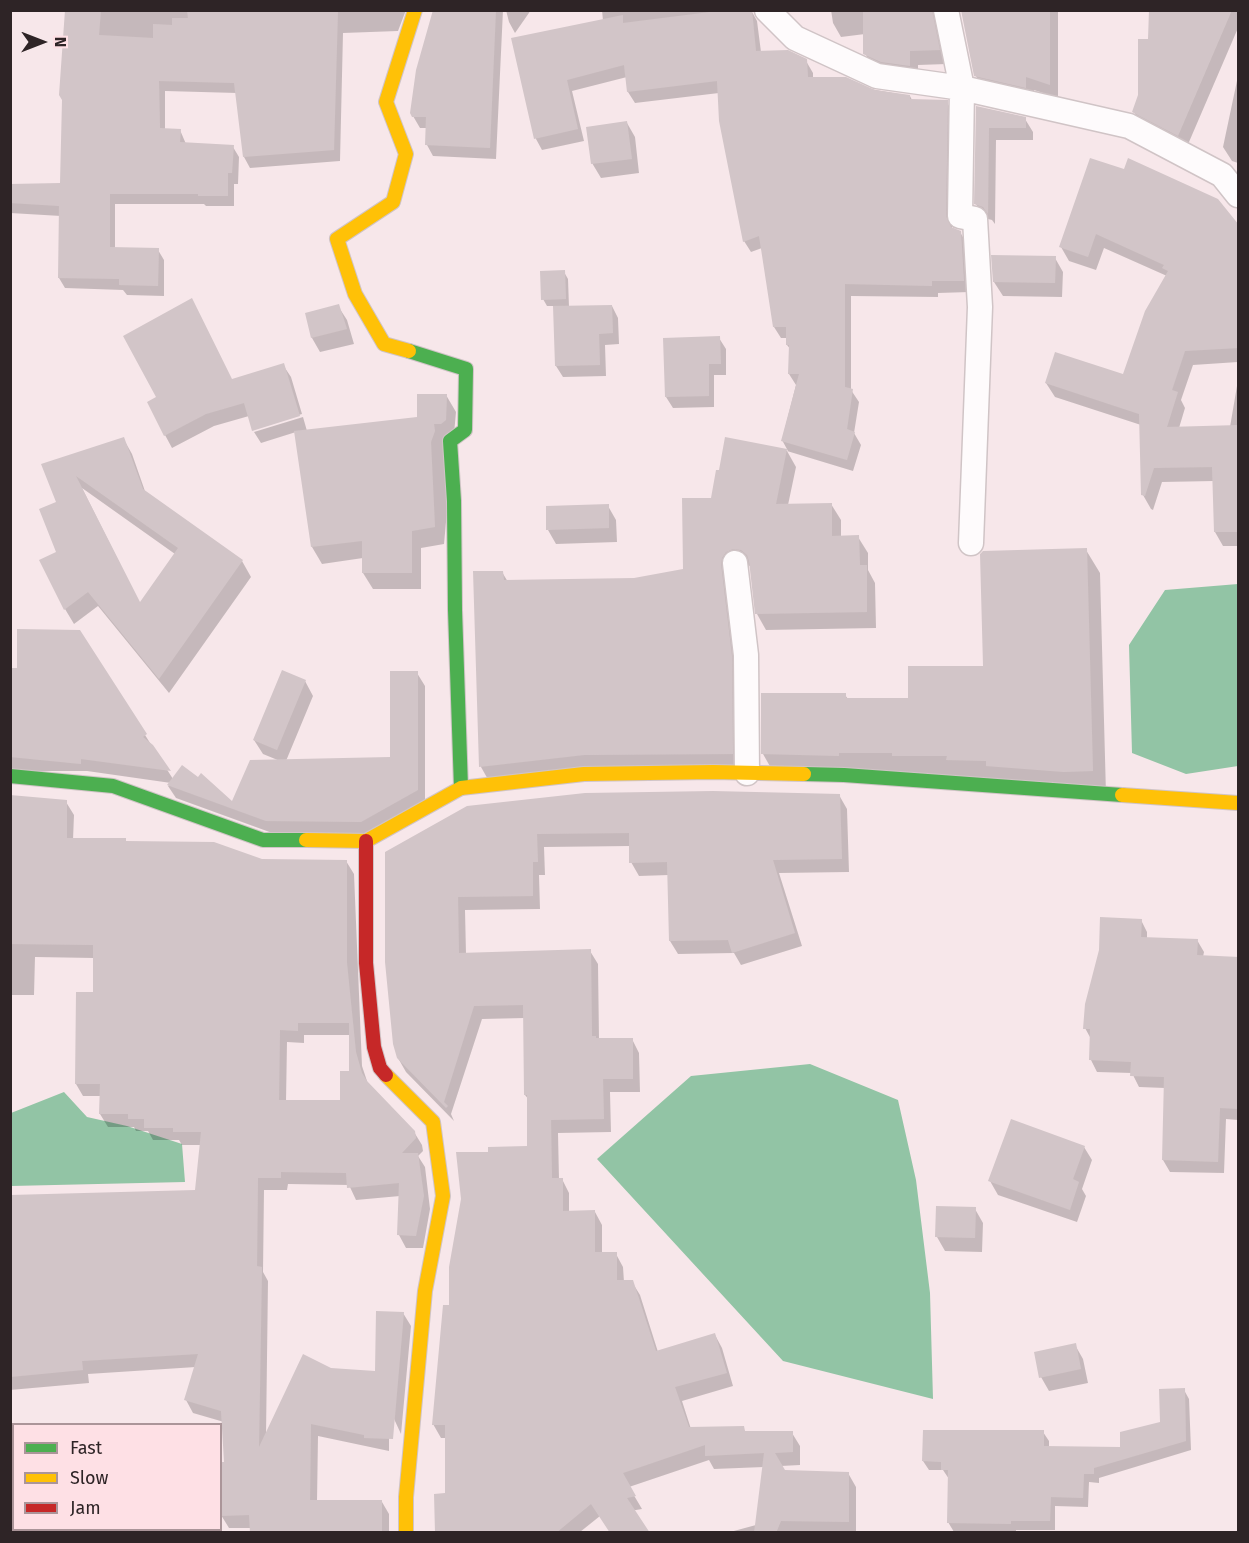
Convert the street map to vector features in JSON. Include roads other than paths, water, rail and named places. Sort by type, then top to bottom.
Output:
[{"type":"street","points":[[416,10],[386,102],[406,154],[393,202],[337,239],[355,294],[384,344],[466,369],[465,430],[450,441],[454,501],[461,788]]},
{"type":"street","points":[[767,10],[795,38],[877,76],[962,88],[1129,126],[1222,175],[1239,195]]},
{"type":"street","points":[[946,10],[962,88],[960,216],[975,219],[980,307],[971,543]]},
{"type":"street","points":[[735,563],[746,655],[747,773]]},
{"type":"street","points":[[10,776],[113,786],[263,840],[366,841],[461,788],[584,774],[844,775],[1239,803]]},
{"type":"street","points":[[366,841],[366,963],[374,1047],[380,1068],[433,1122],[443,1196],[425,1291],[406,1497],[406,1533]]}]
